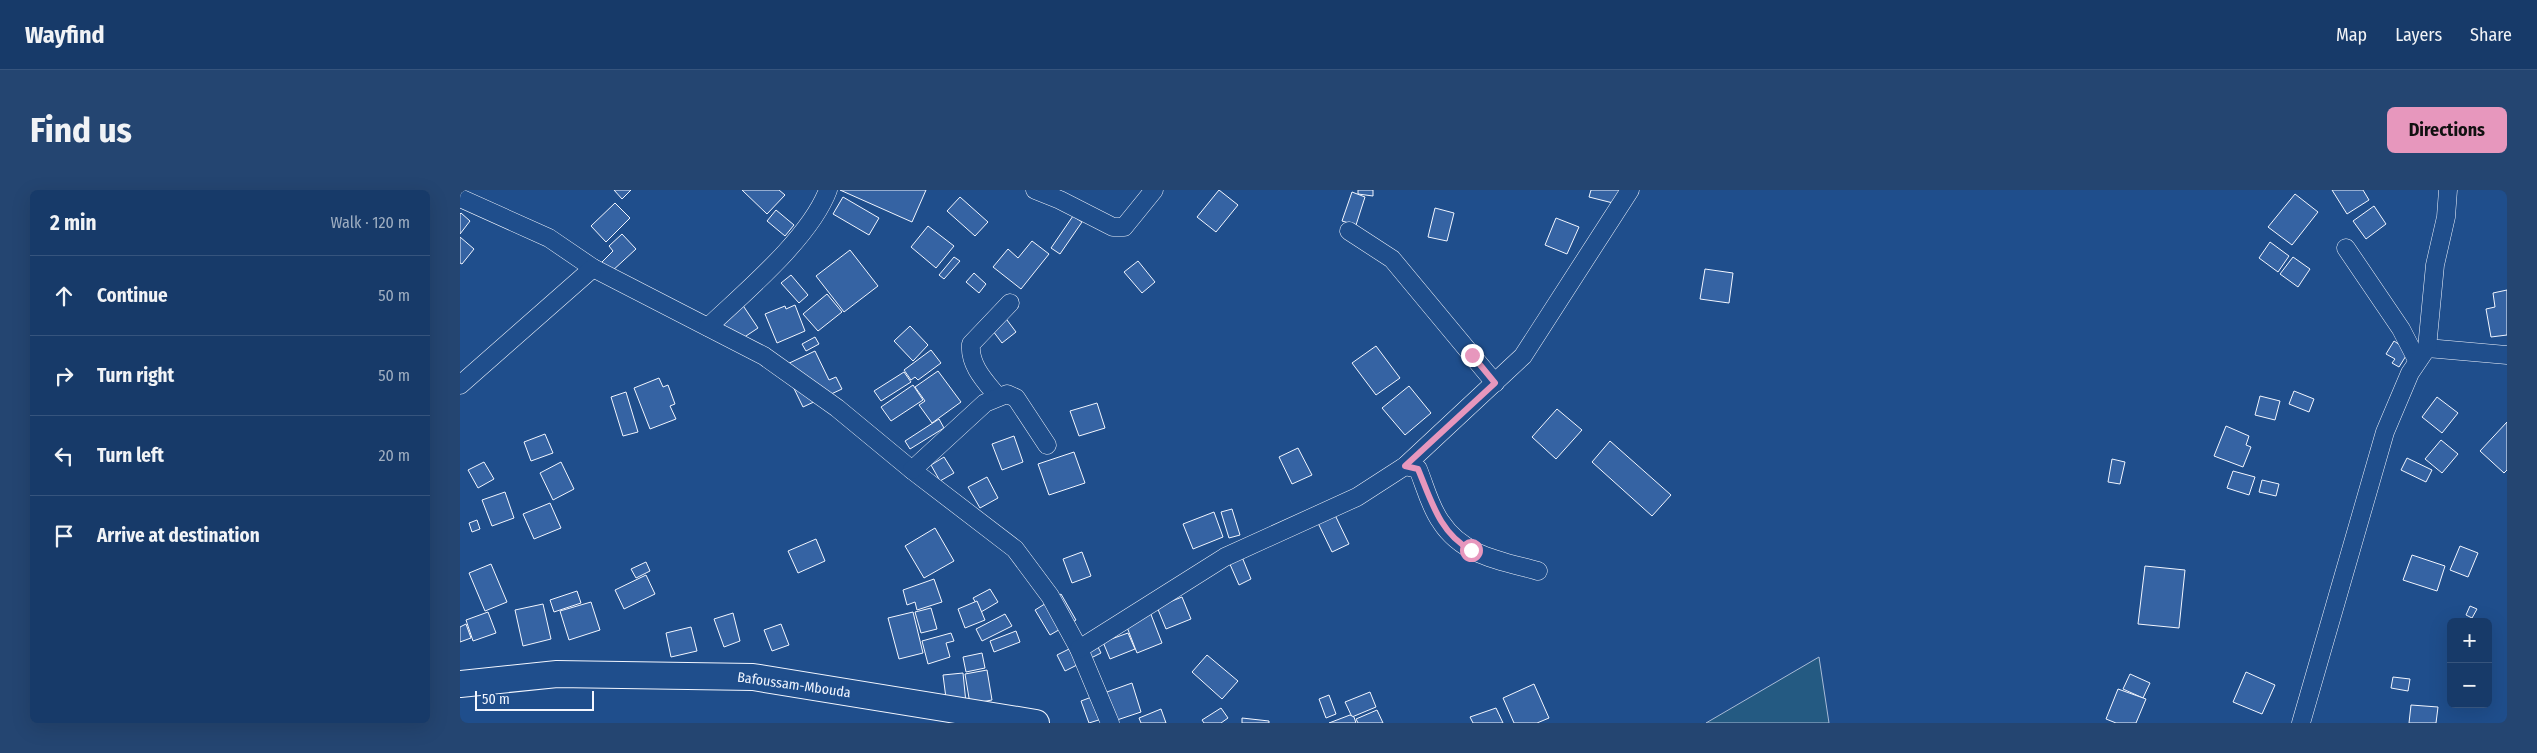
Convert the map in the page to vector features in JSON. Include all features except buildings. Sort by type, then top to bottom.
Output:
[{"type":"highway","name":"Bafoussam-Mbouda","points":[[460,684],[558,674],[754,677],[1036,723]]},
{"type":"street","points":[[708,327],[784,253],[803,229],[828,190]]},
{"type":"street","points":[[1034,190],[1060,200],[1113,227],[1124,227],[1154,190]]},
{"type":"street","points":[[1079,649],[1224,557],[1357,497],[1405,466],[1523,356],[1630,190]]},
{"type":"street","points":[[2301,723],[2386,432],[2422,354],[2435,265],[2446,217],[2448,190]]},
{"type":"street","points":[[460,198],[549,238],[593,268],[764,356],[837,408],[912,470],[1016,549],[1050,596],[1079,649],[1110,723]]},
{"type":"street","points":[[1349,231],[1392,259],[1495,383]]},
{"type":"street","points":[[2346,248],[2401,329],[2422,354],[2507,355]]},
{"type":"street","points":[[460,385],[593,268]]},
{"type":"street","points":[[998,397],[977,371],[970,354],[971,344],[1010,303]]},
{"type":"street","points":[[912,470],[985,403],[1007,394],[1016,398],[1047,445]]},
{"type":"street","points":[[1405,466],[1418,469],[1440,522],[1459,544],[1484,556],[1538,571]]},
{"type":"shaded area","points":[[1819,657],[1829,723],[1706,723]]},
{"type":"route","points":[[1471,550],[1459,544],[1440,522],[1418,469],[1405,466],[1495,383],[1472,355]]}]
